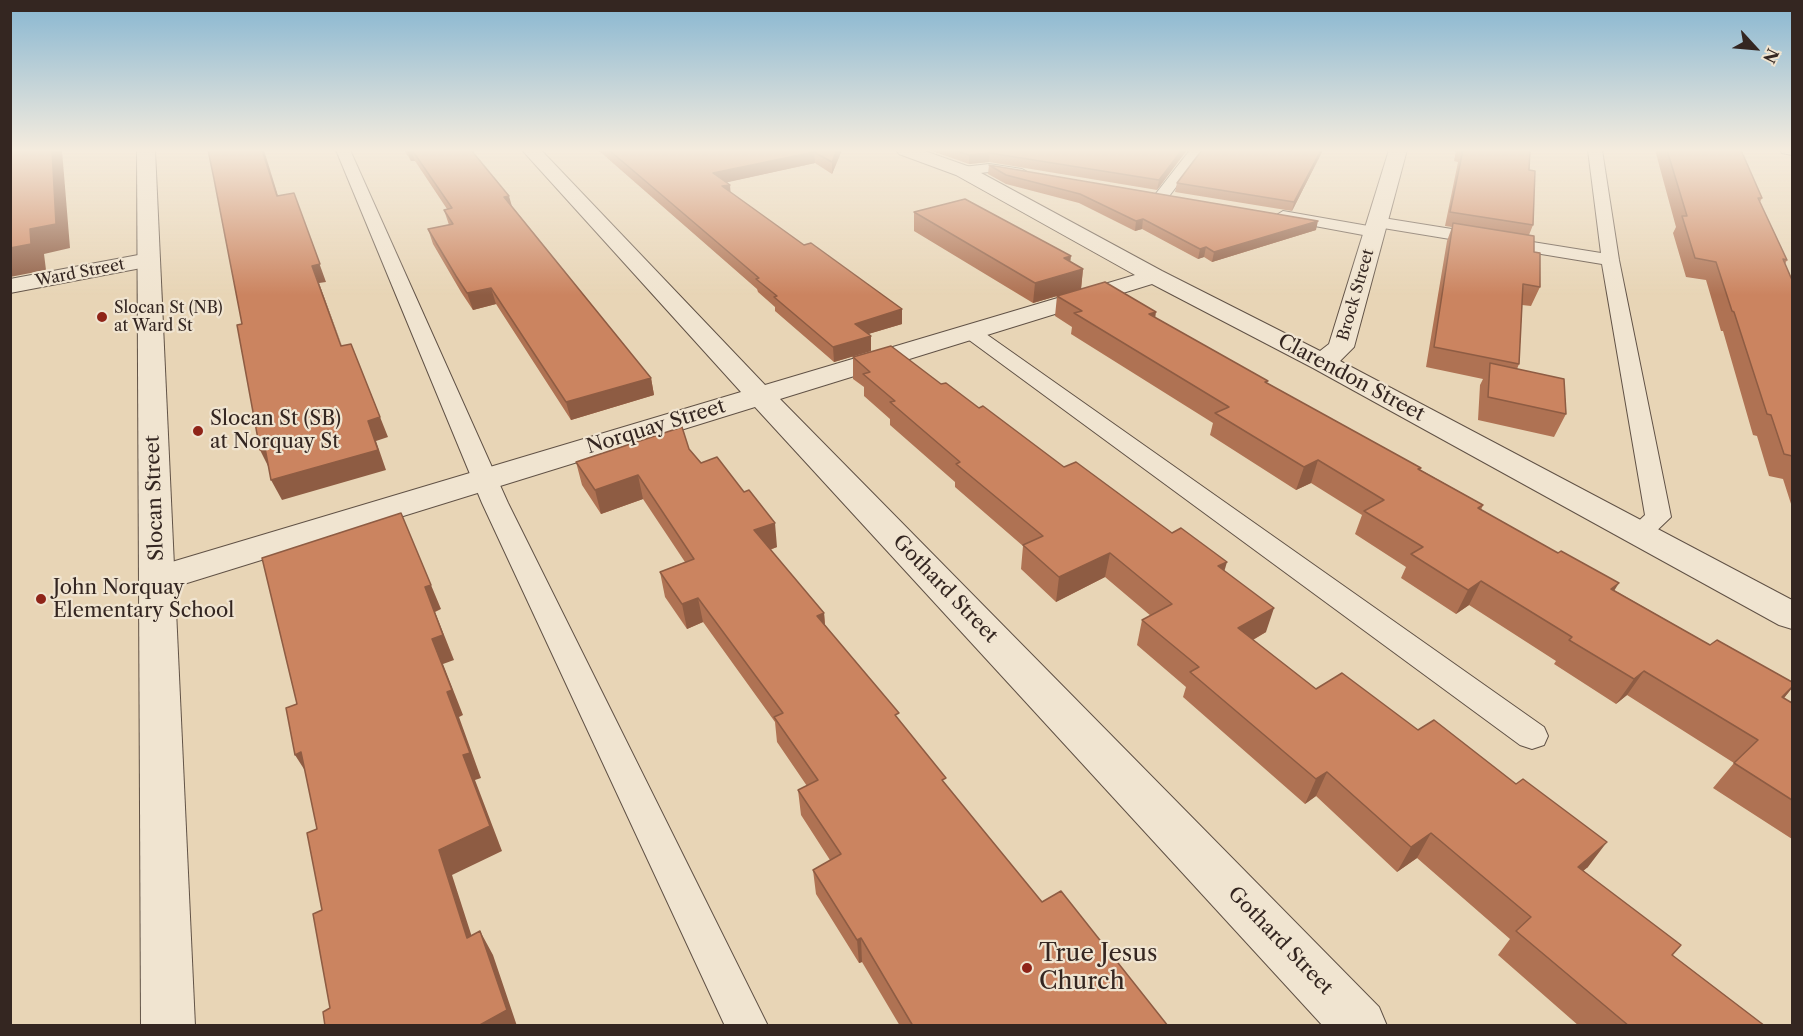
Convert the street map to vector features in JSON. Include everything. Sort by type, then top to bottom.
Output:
[{"type":"street","name":"Slocan Street","points":[[147,198],[168,1026]]},
{"type":"street","name":"Gothard Street","points":[[576,198],[759,395],[1360,1026]]},
{"type":"street","name":"Clarendon Street","points":[[1013,198],[1154,276],[1322,362],[1792,616]]},
{"type":"street","name":"Brock Street","points":[[1322,362],[1341,347],[1384,198]]},
{"type":"street","name":"Ward Street","points":[[10,286],[149,260]]},
{"type":"street","name":"Norquay Street","points":[[158,579],[1154,276]]},
{"type":"lane","points":[[364,198],[485,481],[747,1026]]},
{"type":"lane","points":[[1602,198],[1610,260],[1658,517],[1639,533]]},
{"type":"lane","points":[[1269,214],[1610,260]]},
{"type":"lane","points":[[972,333],[1532,736]]},
{"type":"building","points":[[10,198],[55,198],[56,224],[30,229],[31,244],[10,248]]},
{"type":"building","points":[[217,198],[296,198],[320,264],[312,266],[341,346],[351,344],[380,417],[368,421],[378,450],[271,480],[265,448],[260,450],[237,325],[242,324]]},
{"type":"building","points":[[445,198],[505,198],[651,378],[566,402],[491,288],[467,293],[428,229],[453,224],[444,210],[452,208]]},
{"type":"building","points":[[666,198],[739,198],[804,245],[811,243],[902,309],[855,324],[871,336],[833,347],[774,297],[777,296],[756,279],[759,278]]},
{"type":"building","points":[[1089,198],[1185,198],[1318,221],[1214,252],[1206,247],[1200,249],[1143,219],[1136,221]]},
{"type":"building","points":[[1272,198],[1296,198],[1294,202]]},
{"type":"building","points":[[1453,198],[1534,198],[1533,225],[1450,212]]},
{"type":"building","points":[[1682,198],[1758,198],[1787,260],[1783,259],[1792,280],[1792,456],[1784,454],[1771,415],[1767,414],[1716,262],[1695,258],[1682,216],[1687,216]]},
{"type":"building","points":[[965,199],[1071,256],[1064,258],[1083,269],[1035,283],[914,212]]},
{"type":"building","points":[[1453,223],[1534,236],[1534,252],[1540,253],[1540,287],[1523,284],[1519,364],[1434,347]]},
{"type":"building","points":[[1105,282],[1156,312],[1149,314],[1483,505],[1478,508],[1558,553],[1561,551],[1619,583],[1611,589],[1710,645],[1717,640],[1792,682],[1792,687],[1782,697],[1792,703],[1792,800],[1734,763],[1758,740],[1644,671],[1634,679],[1569,640],[1572,637],[1481,581],[1468,590],[1411,554],[1423,547],[1364,511],[1384,500],[1318,460],[1304,467],[1215,413],[1229,407],[1074,313],[1082,311],[1057,296]]},
{"type":"building","points":[[891,346],[941,384],[946,383],[979,408],[983,406],[1064,467],[1076,462],[1172,533],[1181,528],[1227,562],[1218,566],[1274,608],[1238,628],[1316,689],[1342,673],[1418,730],[1434,720],[1516,784],[1523,779],[1607,842],[1578,867],[1681,945],[1672,955],[1765,1026],[1629,1026],[1516,931],[1531,917],[1431,833],[1411,847],[1327,772],[1316,779],[1190,672],[1199,667],[1142,620],[1172,604],[1110,553],[1059,577],[1023,545],[1043,536],[956,464],[960,462],[890,402],[895,401],[863,374],[870,372],[853,357]]},
{"type":"building","points":[[1490,363],[1564,379],[1566,414],[1488,397]]},
{"type":"building","points":[[682,427],[689,449],[701,463],[717,457],[744,492],[749,490],[775,523],[754,530],[824,613],[817,616],[899,713],[895,715],[946,778],[942,780],[1042,902],[1061,891],[1168,1026],[913,1026],[861,938],[857,940],[813,870],[841,854],[798,790],[818,780],[774,717],[783,713],[698,598],[682,604],[660,572],[694,559],[638,475],[595,490],[576,462]]},
{"type":"building","points":[[401,513],[431,585],[425,587],[443,635],[432,639],[452,690],[447,692],[470,753],[463,755],[490,826],[439,850],[467,938],[480,931],[507,1010],[478,1026],[325,1026],[323,1012],[330,1008],[313,914],[322,910],[307,833],[317,829],[301,752],[295,755],[286,708],[297,704],[262,558]]},
{"type":"place","name":"Slocan St (NB) at Ward St","points":[[102,317]]},
{"type":"place","name":"Slocan St (SB) at Norquay St","points":[[198,431]]},
{"type":"place","name":"John Norquay Elementary School","points":[[41,599]]},
{"type":"place","name":"True Jesus Church","points":[[1027,968]]}]
